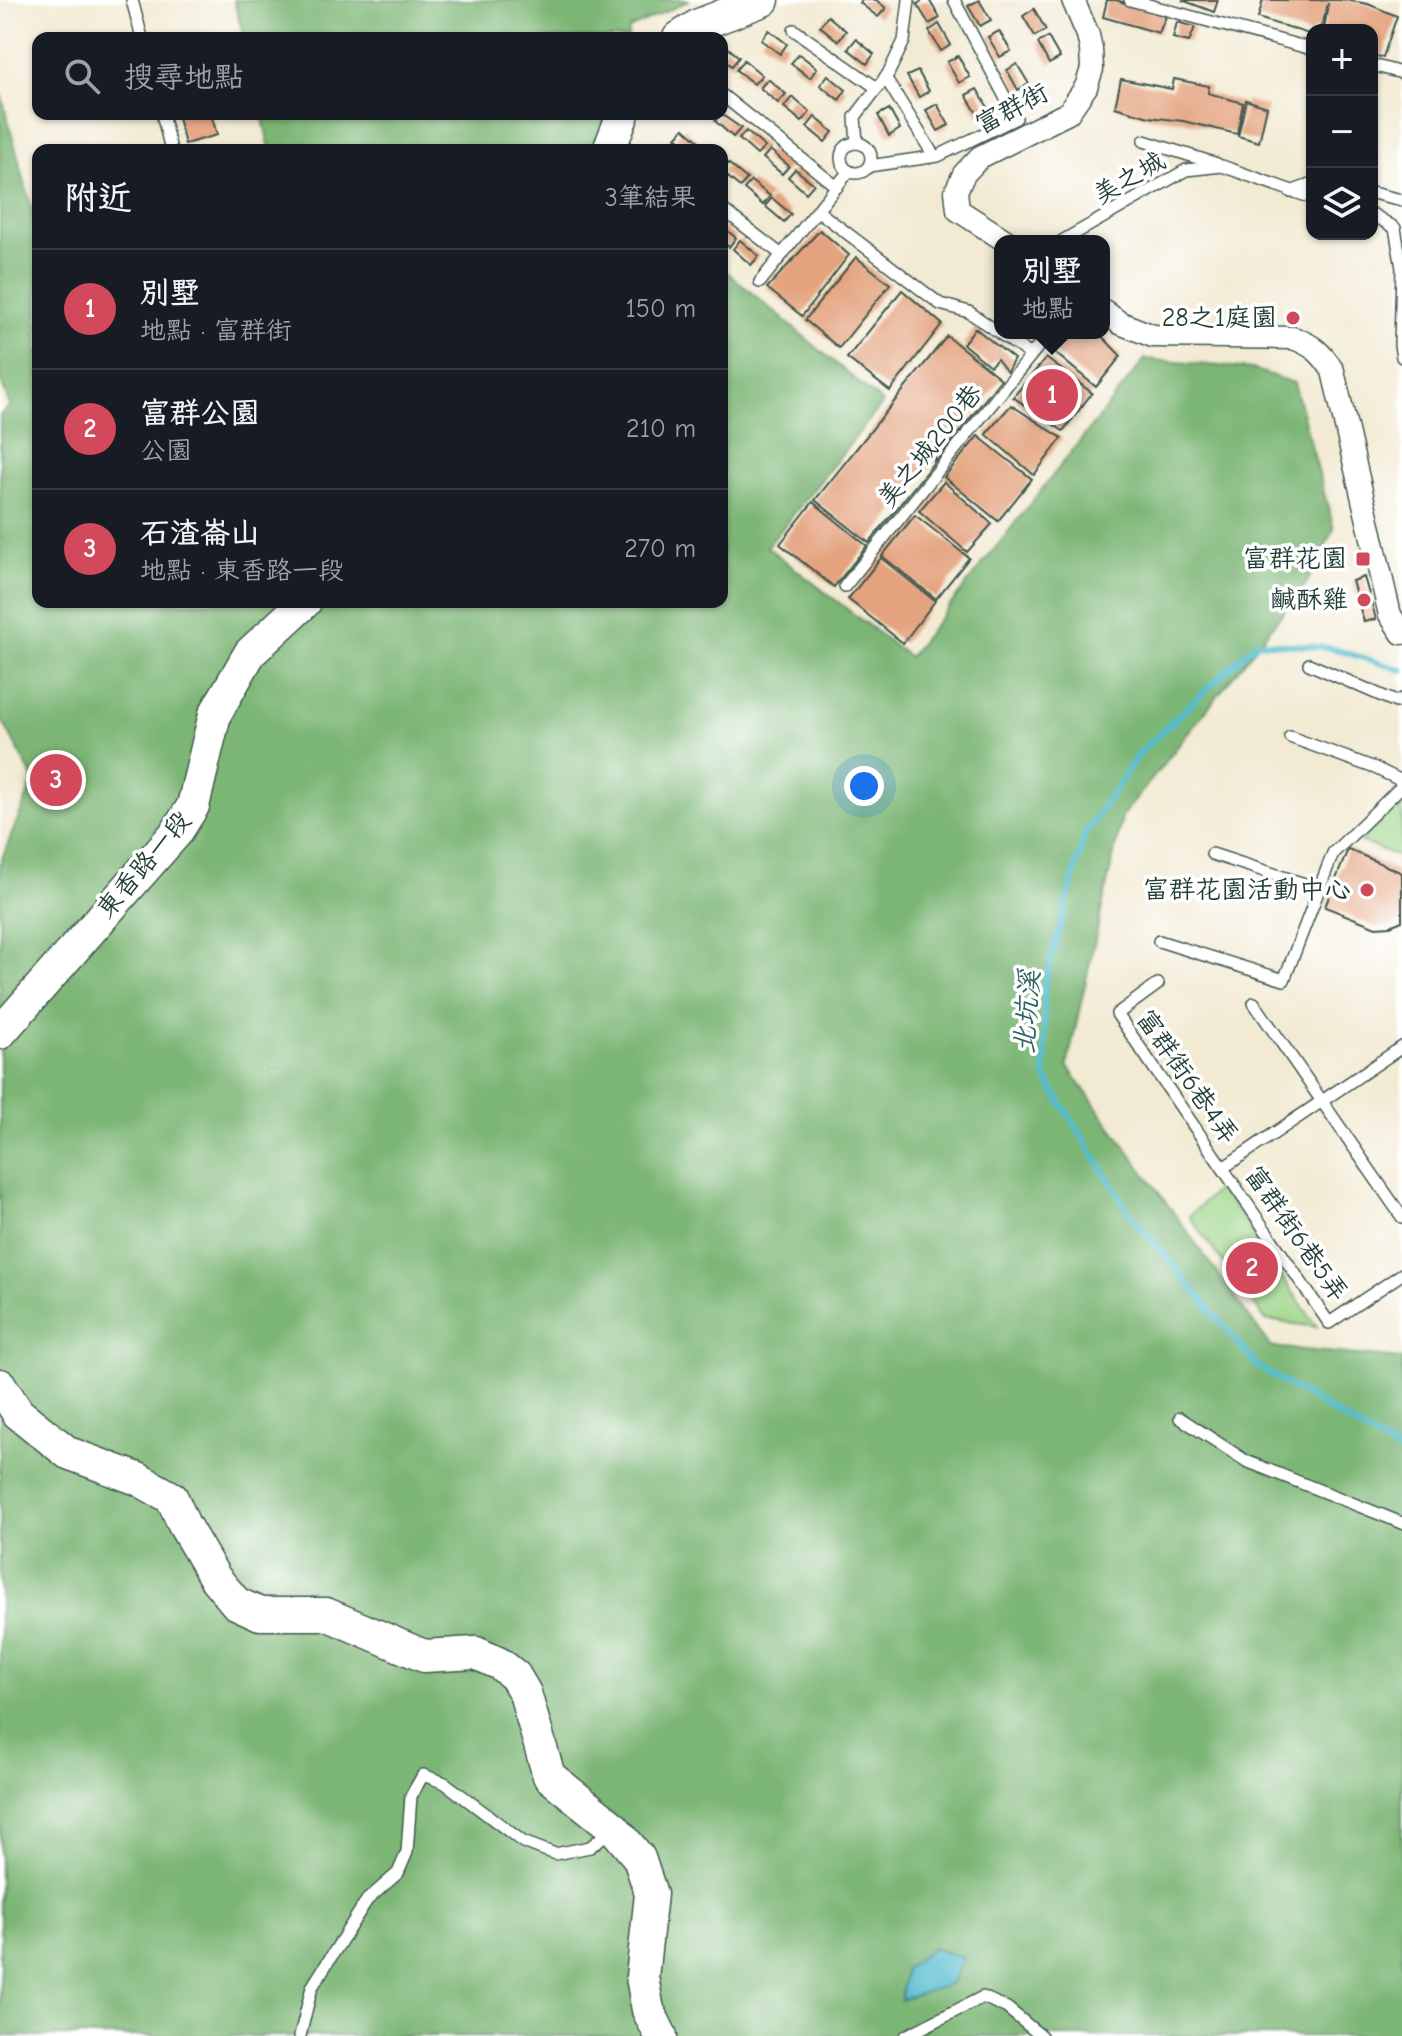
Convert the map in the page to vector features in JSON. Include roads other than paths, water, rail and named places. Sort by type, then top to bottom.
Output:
[{"type":"street","points":[[688,32],[763,0]]},
{"type":"street","name":"富群街","points":[[997,235],[958,210],[956,191],[964,174],[980,157],[1068,113],[1086,87],[1092,69],[1091,49],[1073,0]]},
{"type":"street","points":[[611,144],[621,120]]},
{"type":"street","points":[[1110,316],[1120,323],[1153,336],[1293,338],[1312,345],[1325,357],[1333,371],[1390,615],[1402,633]]},
{"type":"street","name":"東香路一段","points":[[0,1033],[176,833],[193,806],[215,714],[250,653],[299,608]]},
{"type":"street","points":[[0,1385],[18,1413],[68,1453],[138,1479],[172,1498],[215,1578],[236,1603],[260,1614],[326,1614],[424,1656],[476,1653],[500,1664],[515,1676],[525,1693],[549,1776],[614,1828],[639,1858],[651,1894],[642,1977],[648,2010],[661,2036]]},
{"type":"lane","points":[[132,0],[140,32]]},
{"type":"lane","points":[[857,143],[855,117],[885,77],[904,41],[909,0]]},
{"type":"lane","points":[[857,143],[846,147],[841,163],[849,171],[860,173],[869,166],[934,156],[1016,118],[954,0]]},
{"type":"lane","points":[[1130,0],[1306,47]]},
{"type":"lane","points":[[794,30],[877,88]]},
{"type":"lane","points":[[1378,67],[1402,73]]},
{"type":"lane","points":[[885,77],[934,156]]},
{"type":"lane","points":[[728,100],[837,187]]},
{"type":"lane","points":[[164,120],[170,144]]},
{"type":"lane","points":[[1144,141],[1222,166]]},
{"type":"lane","points":[[857,143],[870,154],[869,166]]},
{"type":"lane","name":"美之城","points":[[1072,235],[1186,170],[1222,166],[1306,196]]},
{"type":"lane","points":[[760,282],[849,171]]},
{"type":"lane","points":[[1290,192],[1306,186]]},
{"type":"lane","points":[[1378,194],[1402,200]]},
{"type":"lane","points":[[818,211],[940,304],[969,312],[994,329]]},
{"type":"lane","points":[[728,214],[782,255]]},
{"type":"lane","points":[[1378,218],[1395,228],[1402,268],[1402,357]]},
{"type":"lane","points":[[1008,339],[1031,355]]},
{"type":"lane","name":"美之城200巷","points":[[845,586],[1044,339]]},
{"type":"lane","points":[[1309,664],[1396,702],[1402,699]]},
{"type":"lane","points":[[1159,941],[1284,980],[1333,853],[1402,783],[1375,768],[1290,737]]},
{"type":"lane","points":[[1212,854],[1320,889]]},
{"type":"lane","name":"富群街6巷4弄","points":[[1158,984],[1117,1014],[1223,1168]]},
{"type":"lane","points":[[1254,1003],[1402,1217]]},
{"type":"lane","points":[[1223,1168],[1402,1047]]},
{"type":"lane","name":"富群街6巷5弄","points":[[1223,1168],[1329,1323],[1402,1274]]},
{"type":"lane","points":[[1180,1418],[1246,1461],[1402,1523]]},
{"type":"lane","points":[[300,2036],[312,1987],[367,1900],[398,1873],[407,1852],[411,1796],[423,1775],[445,1783],[523,1842],[555,1854],[590,1847],[614,1828]]},
{"type":"lane","points":[[906,2036],[983,1997],[1007,2008],[1041,2036]]},
{"type":"water","points":[[933,1948],[963,1958],[951,1984],[901,2000],[905,1969]]},
{"type":"waterway","name":"北坑溪","points":[[1402,670],[1331,648],[1257,642],[1140,752],[1085,834],[1044,986],[1045,1077],[1130,1213],[1257,1366],[1402,1454]]},
{"type":"place","name":"28之1庭園","points":[[1293,318]]},
{"type":"place","name":"別墅","points":[[1052,395]]},
{"type":"place","name":"富群花園","points":[[1363,559]]},
{"type":"place","name":"鹹酥雞","points":[[1364,600]]},
{"type":"place","name":"石渣崙山","points":[[56,780]]},
{"type":"place","name":"富群花園活動中心","points":[[1367,890]]},
{"type":"place","name":"富群公園","points":[[1252,1268]]}]
